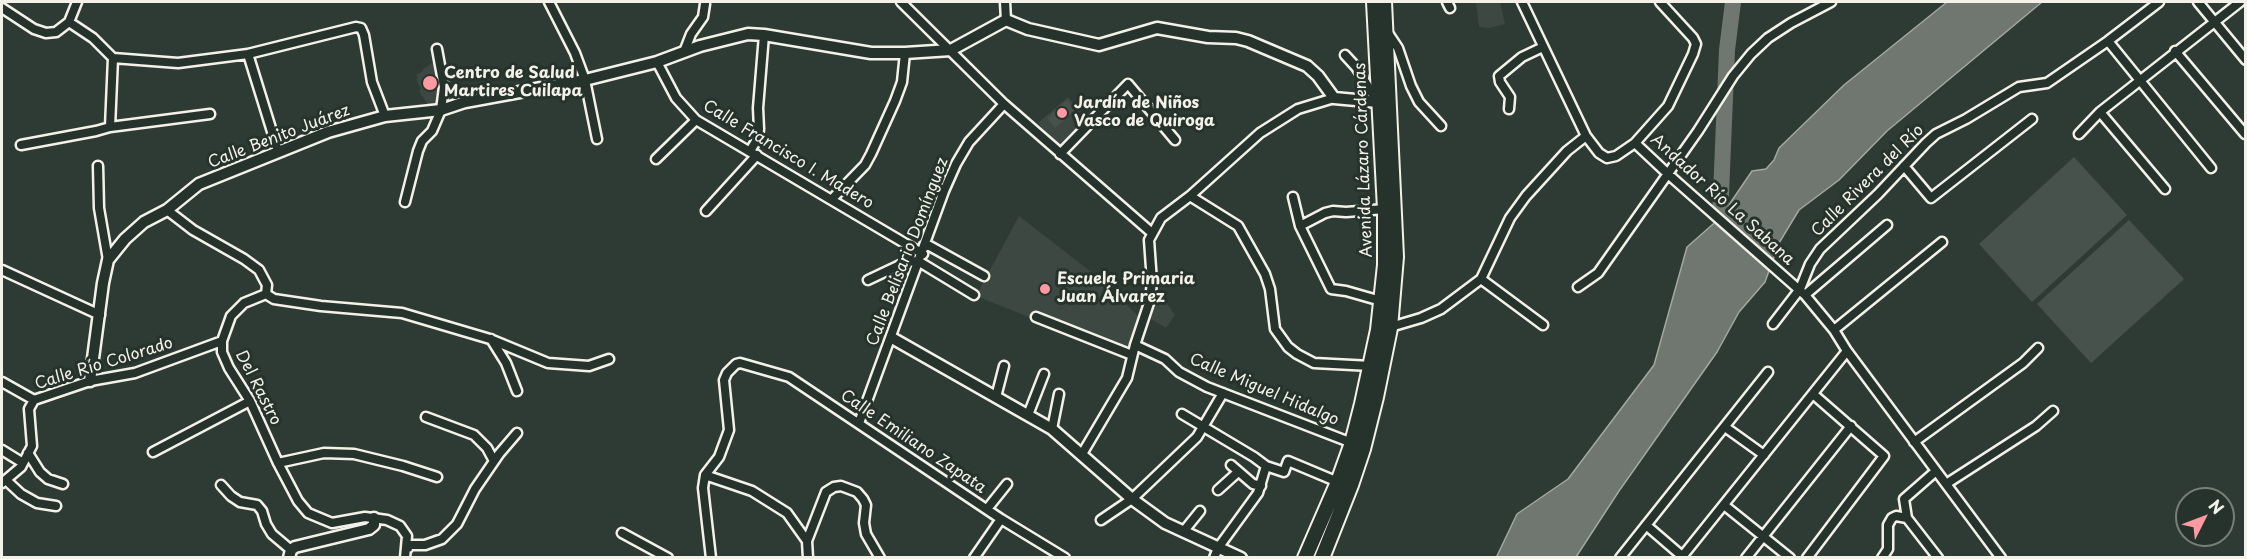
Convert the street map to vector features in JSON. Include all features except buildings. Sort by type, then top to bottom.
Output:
[{"type":"main road","name":"Avenida Lázaro Cárdenas","points":[[1305,558],[1352,443],[1371,366],[1384,329],[1381,301],[1385,265],[1385,209],[1374,2]]},
{"type":"main road","name":"Avenida Lázaro Cárdenas","points":[[1322,558],[1351,485],[1376,397],[1396,257],[1384,2]]},
{"type":"street","points":[[2,8],[34,29],[46,33],[56,32],[69,22],[76,2]]},
{"type":"street","points":[[549,2],[575,53],[585,80],[597,139]]},
{"type":"street","points":[[901,2],[1004,104],[1152,233]]},
{"type":"street","points":[[1005,2],[1006,20],[1028,29],[1100,45],[1157,28],[1208,38],[1236,38],[1248,41],[1307,66],[1318,76],[1334,98]]},
{"type":"street","points":[[1522,2],[1586,136],[1599,153],[1607,158],[1617,156],[1635,143],[1668,106],[1696,44],[1660,2]]},
{"type":"street","points":[[1578,287],[1598,273],[1698,131],[1733,76],[1751,54],[1768,38],[1791,22],[1831,2]]},
{"type":"street","name":"Calle Rivera del Río","points":[[1802,292],[1810,264],[1820,249],[1936,134],[2019,87],[2047,83],[2108,42],[2159,2]]},
{"type":"street","points":[[2198,2],[2246,60]]},
{"type":"street","points":[[2079,134],[2100,112],[2214,20],[2240,2]]},
{"type":"street","points":[[684,52],[691,34],[702,17],[705,4]]},
{"type":"street","name":"Calle Benito Juárez","points":[[108,260],[125,239],[144,222],[167,210],[199,184],[328,132],[385,116],[441,110],[465,102],[585,80],[657,62],[748,34],[871,53],[905,53],[951,50],[1006,20]]},
{"type":"street","points":[[69,22],[93,38],[113,58],[178,63],[248,54],[356,27],[361,28],[372,82],[385,116]]},
{"type":"street","points":[[1384,27],[1398,48],[1419,102],[1441,126]]},
{"type":"street","points":[[706,211],[753,153],[758,138],[764,35]]},
{"type":"street","points":[[2108,42],[2211,168]]},
{"type":"street","points":[[1509,109],[1510,97],[1500,82],[1499,76],[1522,57],[1543,47]]},
{"type":"street","points":[[405,202],[422,141],[432,131],[441,110],[444,87],[437,49]]},
{"type":"street","points":[[2175,51],[2246,134]]},
{"type":"street","points":[[832,199],[865,165],[871,153],[902,82],[905,53]]},
{"type":"street","points":[[248,54],[278,151]]},
{"type":"street","points":[[1345,55],[1378,102]]},
{"type":"street","points":[[110,127],[113,58]]},
{"type":"street","name":"Calle Francisco I. Madero","points":[[657,62],[676,98],[696,120],[832,199],[974,295]]},
{"type":"street","points":[[1060,154],[1128,84],[1175,140]]},
{"type":"street","points":[[1082,454],[1128,378],[1132,355],[1150,300],[1152,282],[1149,240],[1161,218],[1190,196],[1260,133],[1298,109],[1334,98],[1378,102]]},
{"type":"street","name":"Calle Belisario Domínguez","points":[[859,423],[956,164],[969,142],[1004,104]]},
{"type":"street","points":[[2100,112],[2165,189]]},
{"type":"street","points":[[21,145],[110,127],[210,114]]},
{"type":"street","points":[[1904,166],[1931,198],[2032,119]]},
{"type":"street","points":[[656,159],[696,120]]},
{"type":"street","points":[[1384,329],[1421,318],[1441,309],[1481,279],[1510,218],[1521,203],[1567,151],[1586,136]]},
{"type":"street","name":"Andador Río La Sabana","points":[[1635,143],[1802,292],[1834,330],[1847,351],[2001,558]]},
{"type":"street","points":[[90,381],[108,260],[99,208],[99,166]]},
{"type":"street","points":[[1190,196],[1238,226],[1265,274],[1270,290],[1275,329],[1288,347],[1314,363],[1371,366]]},
{"type":"street","points":[[1293,197],[1300,226],[1331,289],[1381,301]]},
{"type":"street","points":[[1300,226],[1333,211],[1385,209]]},
{"type":"street","points":[[167,210],[193,231],[244,259],[259,270],[267,285],[266,294],[274,299],[321,306],[402,313],[490,339],[548,363],[589,366],[609,359]]},
{"type":"street","points":[[1773,324],[1802,292],[1887,225]]},
{"type":"street","points":[[1834,330],[1942,242]]},
{"type":"street","points":[[926,244],[984,276]]},
{"type":"street","points":[[868,280],[920,258]]},
{"type":"street","points":[[2,270],[100,315]]},
{"type":"street","points":[[1481,279],[1543,325]]},
{"type":"street","name":"Del Rastro","points":[[266,294],[244,303],[231,316],[222,341],[222,352],[229,368],[250,401],[298,501],[308,513],[332,523],[365,517],[387,520],[400,526],[407,536],[407,545]]},
{"type":"street","points":[[1036,317],[1132,355]]},
{"type":"street","points":[[892,338],[1052,429],[1132,499],[1166,523],[1216,553],[1241,558]]},
{"type":"street","points":[[490,339],[506,363],[517,391]]},
{"type":"street","name":"Calle Río Colorado","points":[[32,402],[90,381],[135,373],[222,341]]},
{"type":"street","name":"Calle Miguel Hidalgo","points":[[1135,345],[1165,359],[1179,372],[1223,393],[1352,443]]},
{"type":"street","points":[[1914,442],[2023,363],[2038,348]]},
{"type":"street","points":[[1646,525],[1682,557],[1847,351]]},
{"type":"street","name":"Calle Emiliano Zapata","points":[[705,475],[719,457],[729,430],[724,380],[727,373],[740,363],[789,376],[1001,519],[1065,558]]},
{"type":"street","points":[[996,397],[1004,366]]},
{"type":"street","points":[[1620,558],[1768,372]]},
{"type":"street","points":[[1028,415],[1044,374]]},
{"type":"street","points":[[2,382],[32,402],[29,427],[32,446],[24,463],[4,482],[37,503],[56,506]]},
{"type":"street","points":[[1101,520],[1132,499],[1197,437],[1223,393]]},
{"type":"street","points":[[1052,429],[1059,394]]},
{"type":"street","points":[[1807,558],[1884,456],[1813,394]]},
{"type":"street","points":[[153,452],[250,401]]},
{"type":"street","points":[[1946,484],[2036,426],[2054,411]]},
{"type":"street","points":[[1182,414],[1266,466],[1284,472],[1288,462],[1338,482]]},
{"type":"street","points":[[426,417],[474,435],[487,448],[494,461]]},
{"type":"street","points":[[1746,558],[1851,426]]},
{"type":"street","points":[[1725,427],[1764,455]]},
{"type":"street","points":[[407,558],[407,545],[425,545],[442,539],[457,524],[475,489],[517,433]]},
{"type":"street","points":[[2,450],[24,463]]},
{"type":"street","points":[[28,453],[40,472],[63,484]]},
{"type":"street","points":[[278,463],[324,453],[354,454],[437,477]]},
{"type":"street","points":[[1231,465],[1253,484],[1261,486]]},
{"type":"street","points":[[1216,553],[1241,514],[1253,502],[1261,486],[1266,466]]},
{"type":"street","points":[[1936,471],[1904,499],[1907,518],[1938,558]]},
{"type":"street","points":[[1218,490],[1238,472]]},
{"type":"street","points":[[711,558],[703,488],[705,475],[752,491],[786,513],[807,542]]},
{"type":"street","points":[[987,509],[1007,484]]},
{"type":"street","points":[[221,485],[240,502],[257,505],[272,534],[290,554],[369,530],[374,525],[374,518]]},
{"type":"street","points":[[808,558],[807,542],[826,492],[834,487],[857,492],[863,499],[866,505],[864,523],[866,534],[880,558]]},
{"type":"street","points":[[1724,505],[1790,558]]},
{"type":"street","points":[[1183,532],[1200,511]]},
{"type":"street","points":[[1881,558],[1888,549],[1888,525],[1892,518],[1896,516],[1907,518]]},
{"type":"street","points":[[974,558],[1001,519]]},
{"type":"street","points":[[622,533],[668,558]]},
{"type":"shaded area","points":[[1476,2],[1500,2],[1505,24],[1489,28],[1479,27]]},
{"type":"shaded area","points":[[1947,2],[2042,2],[1887,131],[1839,180],[1799,210],[1779,243],[1765,282],[1739,312],[1717,352],[1619,491],[1576,557],[1496,558],[1517,514],[1568,479],[1654,365],[1687,247],[1720,218],[1752,171],[1766,169],[1774,160],[1779,148],[1844,85]]},
{"type":"shaded area","name":"Centro de Salud Martires Cuilapa","points":[[434,62],[440,73],[441,106],[428,105],[419,91],[421,89],[416,79],[418,78],[416,75]]},
{"type":"shaded area","points":[[1068,97],[1090,122],[1059,148],[1038,123]]},
{"type":"shaded area","points":[[1067,100],[1076,109],[1055,128],[1047,118]]},
{"type":"shaded area","points":[[2074,157],[2127,215],[2032,302],[1979,244]]},
{"type":"shaded area","name":"Escuela Primaria Juan Álvarez","points":[[1019,216],[1104,282],[1139,317],[1127,356],[976,296]]},
{"type":"shaded area","points":[[2129,220],[2184,279],[2091,363],[2037,304]]},
{"type":"shaded area","points":[[1156,289],[1175,315],[1166,328],[1147,317]]},
{"type":"waterway","points":[[1720,218],[1727,50],[1733,2]]},
{"type":"place","name":"Centro de Salud Martires Cuilapa","points":[[430,83]]},
{"type":"place","name":"Jardín de Niños Vasco de Quiroga","points":[[1062,113]]},
{"type":"place","name":"Escuela Primaria Juan Álvarez","points":[[1045,289]]}]
